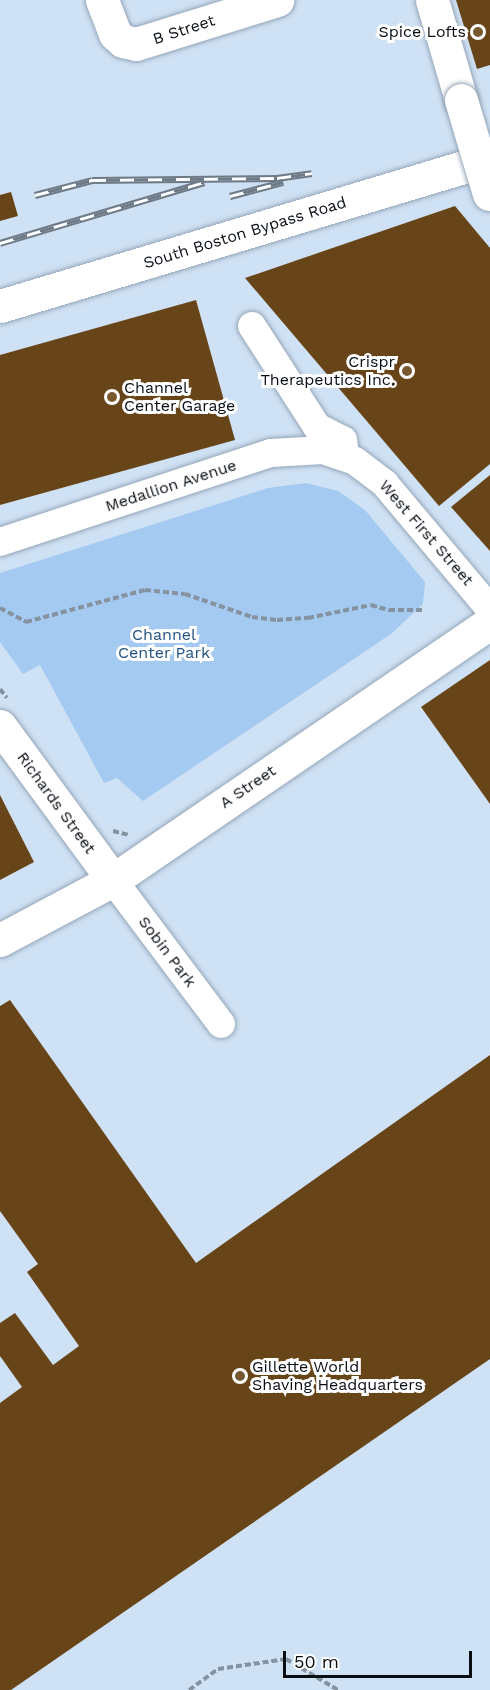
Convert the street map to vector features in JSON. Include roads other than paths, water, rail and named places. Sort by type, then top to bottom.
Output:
[{"type":"main road","name":"B Street","points":[[102,0],[110,26],[123,41],[147,42],[277,0]]},
{"type":"main road","points":[[416,0],[434,23],[446,49]]},
{"type":"main road","points":[[432,0],[489,196]]},
{"type":"main road","name":"South Boston Bypass Road","points":[[0,306],[490,159]]},
{"type":"main road","name":"A Street","points":[[0,940],[113,880],[490,623]]},
{"type":"main road","name":"Richards Street","points":[[0,726],[113,880]]},
{"type":"street","name":"West First Street","points":[[252,326],[317,427],[344,440],[345,455],[375,475],[406,507],[490,609]]},
{"type":"street","name":"Medallion Avenue","points":[[0,542],[271,453],[312,448],[345,455]]},
{"type":"street","name":"Sobin Park","points":[[113,880],[221,1024]]},
{"type":"railway","points":[[35,195],[92,180],[277,178],[312,173]]},
{"type":"railway","points":[[0,243],[204,182]]},
{"type":"railway","points":[[230,196],[283,182]]},
{"type":"place","name":"Spice Lofts","points":[[478,32]]},
{"type":"place","name":"Crispr Therapeutics Inc.","points":[[407,371]]},
{"type":"place","name":"Channel Center Garage","points":[[112,397]]},
{"type":"place","name":"Gillette World Shaving Headquarters","points":[[240,1376]]},
{"type":"park label","name":"Channel Center Park","points":[[164,644]]}]
